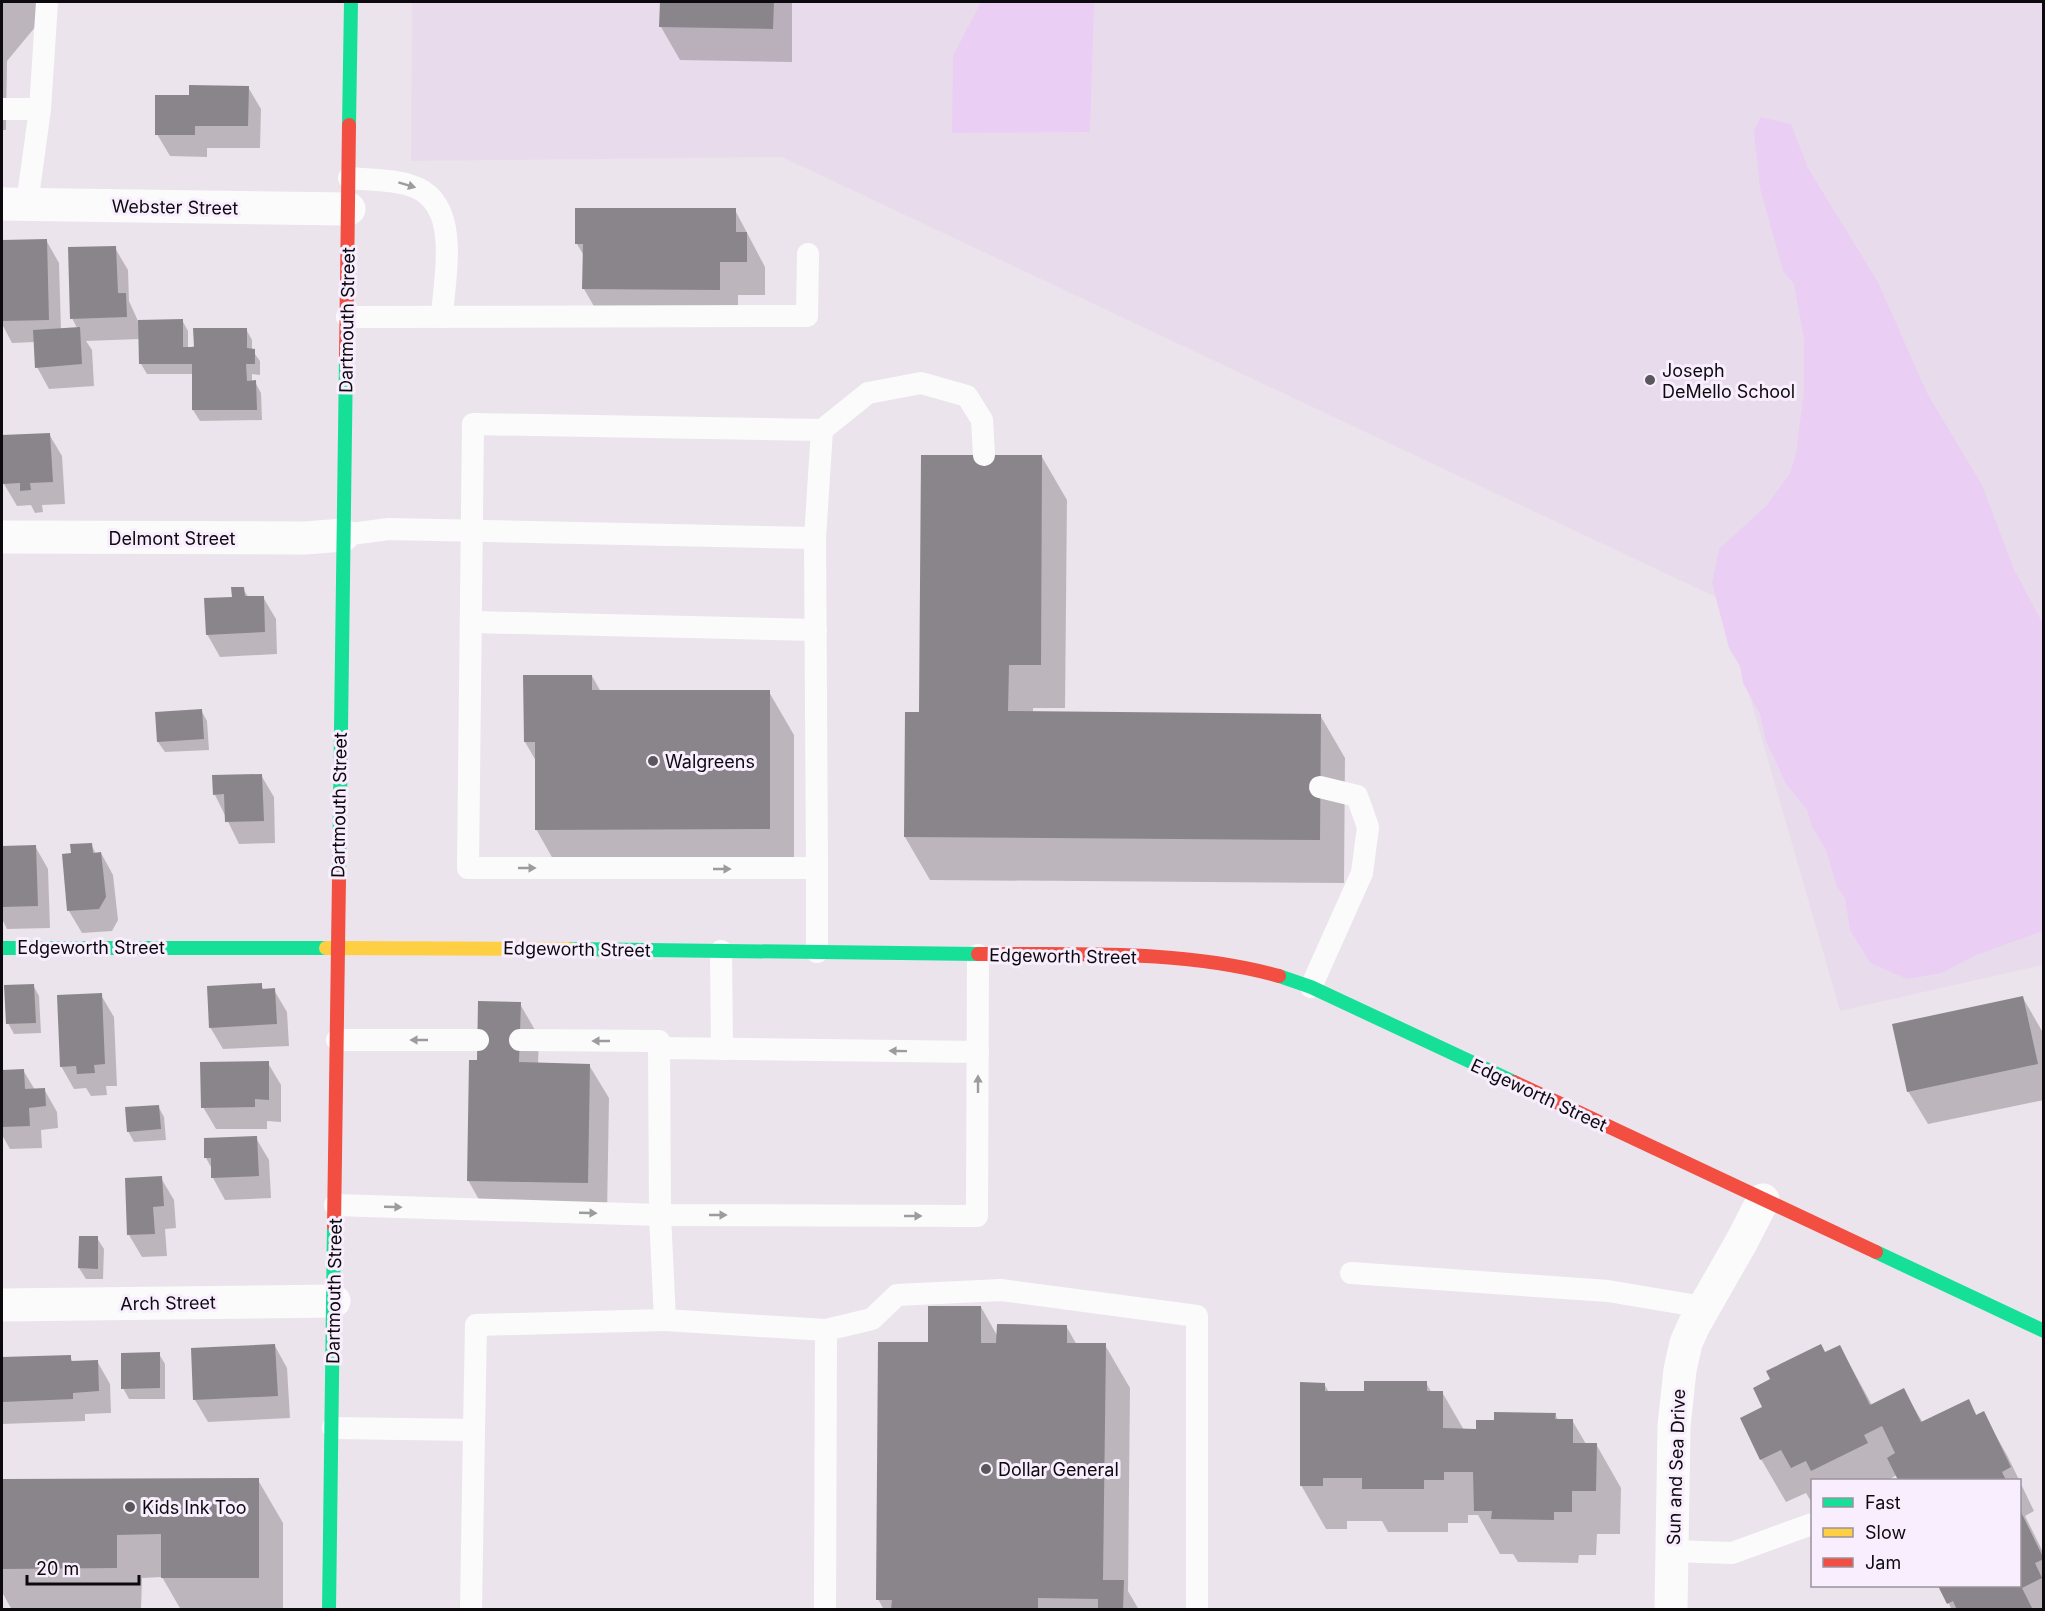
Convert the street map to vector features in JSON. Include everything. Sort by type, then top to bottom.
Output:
[{"type":"street","name":"Dartmouth Street","points":[[329,1610],[351,2]]},
{"type":"street","name":"Webster Street","points":[[14,204],[349,194]]},
{"type":"street","name":"Delmont Street","points":[[2,537],[304,538],[343,536]]},
{"type":"street","name":"Edgeworth Street","points":[[2,948],[337,946],[1199,958],[1275,972],[2043,1331]]},
{"type":"street","name":"Sun and Sea Drive","points":[[1671,1610],[1674,1426],[1680,1370],[1686,1344],[1703,1307],[1763,1200]]},
{"type":"street","name":"Arch Street","points":[[2,1305],[334,1302]]},
{"type":"lane","points":[[14,204],[40,109],[47,2]]},
{"type":"lane","points":[[2,109],[40,109]]},
{"type":"lane","points":[[349,194],[412,186],[430,196],[440,208],[446,225],[442,317]]},
{"type":"lane","points":[[347,317],[807,316],[808,254]]},
{"type":"lane","points":[[808,868],[468,868],[473,424],[822,430],[868,393],[921,383],[967,396],[982,420],[984,455]]},
{"type":"lane","points":[[817,952],[808,868],[816,630],[816,538],[822,430]]},
{"type":"lane","points":[[343,536],[389,529],[816,538]]},
{"type":"lane","points":[[472,622],[816,630]]},
{"type":"lane","points":[[1311,987],[1362,873],[1368,826],[1357,796],[1320,787]]},
{"type":"lane","points":[[721,951],[722,1048]]},
{"type":"lane","points":[[335,1205],[660,1215],[977,1216],[978,955]]},
{"type":"lane","points":[[337,1040],[478,1041]]},
{"type":"lane","points":[[520,1040],[722,1048],[978,1052]]},
{"type":"lane","points":[[659,1044],[660,1215],[665,1320]]},
{"type":"lane","points":[[1351,1273],[1608,1291],[1703,1307]]},
{"type":"lane","points":[[471,1610],[476,1325],[665,1320],[826,1330],[872,1319],[897,1295],[1001,1290],[1197,1316],[1197,1610]]},
{"type":"lane","points":[[825,1610],[826,1330]]},
{"type":"lane","points":[[333,1428],[474,1430]]},
{"type":"lane","points":[[1672,1551],[1732,1553],[1811,1524]]},
{"type":"shaded area","name":"Joseph DeMello School","points":[[412,2],[2043,2],[2043,965],[1840,1011],[1722,600],[782,157],[411,161]]},
{"type":"shaded area","points":[[981,2],[1094,2],[1090,132],[952,133],[953,56]]},
{"type":"shaded area","points":[[1761,117],[1791,124],[1808,168],[1878,282],[1927,393],[1982,485],[2014,569],[2043,624],[2043,931],[1976,955],[1942,973],[1907,979],[1870,963],[1850,930],[1845,898],[1837,887],[1826,850],[1812,827],[1807,810],[1786,784],[1766,741],[1760,714],[1743,683],[1740,666],[1729,648],[1712,583],[1719,549],[1766,506],[1790,473],[1796,453],[1804,391],[1804,339],[1794,284],[1783,271],[1760,188],[1754,131]]},
{"type":"building","points":[[660,2],[774,2],[773,29],[659,27]]},
{"type":"building","points":[[189,85],[249,86],[248,126],[195,126],[195,135],[155,135],[155,95],[189,95]]},
{"type":"building","points":[[575,208],[736,208],[736,232],[747,232],[747,262],[720,262],[720,290],[582,289],[583,244],[575,244]]},
{"type":"building","points":[[47,239],[49,320],[2,321],[2,240]]},
{"type":"building","points":[[116,246],[118,293],[126,293],[127,317],[70,319],[68,247]]},
{"type":"building","points":[[183,319],[183,347],[194,347],[193,328],[247,328],[247,348],[255,349],[255,364],[246,364],[247,381],[256,380],[257,410],[192,410],[192,364],[139,364],[138,320]]},
{"type":"building","points":[[80,327],[82,364],[35,368],[33,330]]},
{"type":"building","points":[[50,433],[53,482],[30,483],[31,490],[20,491],[20,483],[3,484],[2,435]]},
{"type":"building","points":[[921,455],[1042,455],[1041,665],[1009,665],[1008,711],[1321,714],[1320,840],[904,837],[905,712],[919,712]]},
{"type":"building","points":[[231,587],[244,587],[245,596],[264,596],[265,632],[206,635],[204,598],[232,597]]},
{"type":"building","points":[[523,675],[592,675],[592,690],[770,690],[770,829],[535,830],[535,742],[524,742]]},
{"type":"building","points":[[202,709],[204,739],[157,742],[155,712]]},
{"type":"building","points":[[262,774],[264,821],[225,822],[224,794],[213,795],[212,775]]},
{"type":"building","points":[[92,843],[93,853],[101,852],[106,897],[99,909],[67,911],[62,854],[71,853],[70,844]]},
{"type":"building","points":[[36,845],[38,906],[2,907],[2,846]]},
{"type":"building","points":[[262,983],[262,989],[275,988],[277,1024],[209,1028],[207,986]]},
{"type":"building","points":[[34,984],[36,1023],[6,1024],[4,985]]},
{"type":"building","points":[[102,993],[105,1064],[94,1065],[95,1073],[77,1074],[76,1066],[60,1067],[57,995]]},
{"type":"building","points":[[2023,996],[2038,1064],[1907,1092],[1892,1024]]},
{"type":"building","points":[[478,1001],[521,1002],[519,1062],[590,1064],[588,1183],[467,1181],[469,1060],[477,1060]]},
{"type":"building","points":[[269,1061],[269,1100],[255,1099],[255,1107],[201,1108],[200,1062]]},
{"type":"building","points":[[24,1069],[25,1089],[45,1088],[46,1106],[29,1108],[30,1126],[2,1127],[2,1070]]},
{"type":"building","points":[[159,1105],[161,1129],[127,1132],[125,1107]]},
{"type":"building","points":[[257,1136],[259,1176],[211,1178],[211,1158],[204,1158],[204,1138]]},
{"type":"building","points":[[162,1176],[164,1206],[153,1207],[155,1234],[127,1235],[125,1178]]},
{"type":"building","points":[[79,1236],[98,1236],[98,1269],[78,1268]]},
{"type":"building","points":[[928,1306],[981,1306],[981,1343],[996,1343],[997,1324],[1067,1325],[1067,1343],[1106,1343],[1103,1580],[1124,1580],[1123,1610],[1098,1610],[1098,1599],[1038,1598],[1038,1610],[891,1610],[892,1600],[876,1600],[878,1342],[928,1342]]},
{"type":"building","points":[[275,1344],[278,1396],[193,1400],[191,1348]]},
{"type":"building","points":[[1821,1344],[1825,1352],[1840,1345],[1870,1405],[1904,1388],[1921,1422],[1969,1399],[1976,1415],[1984,1411],[2011,1467],[2002,1472],[2006,1479],[1898,1479],[1887,1458],[1895,1453],[1882,1426],[1864,1435],[1868,1443],[1811,1471],[1806,1461],[1791,1468],[1781,1450],[1760,1460],[1740,1418],[1762,1407],[1753,1388],[1770,1379],[1766,1371]]},
{"type":"building","points":[[160,1352],[160,1388],[121,1389],[121,1353]]},
{"type":"building","points":[[71,1355],[71,1361],[98,1360],[99,1391],[73,1393],[73,1399],[2,1402],[2,1357]]},
{"type":"building","points":[[1364,1381],[1427,1381],[1427,1391],[1443,1391],[1443,1428],[1476,1429],[1476,1420],[1494,1420],[1494,1412],[1556,1413],[1555,1419],[1573,1419],[1573,1443],[1597,1443],[1596,1491],[1572,1491],[1572,1512],[1554,1512],[1554,1520],[1491,1519],[1492,1511],[1474,1511],[1473,1472],[1444,1472],[1444,1480],[1424,1480],[1424,1489],[1362,1489],[1362,1478],[1323,1478],[1323,1486],[1300,1486],[1300,1382],[1325,1383],[1325,1391],[1364,1391]]},
{"type":"building","name":"Kids Ink Too","points":[[259,1478],[259,1578],[161,1578],[161,1534],[117,1535],[117,1568],[2,1569],[2,1479]]},
{"type":"building","points":[[2021,1512],[2044,1559],[2035,1563],[2042,1578],[2022,1588],[2033,1610],[1957,1610],[1953,1601],[1947,1604],[1938,1587],[2021,1587]]},
{"type":"traffic: fast","points":[[349,125],[351,2]]},
{"type":"traffic: fast","points":[[339,878],[346,358]]},
{"type":"traffic: fast","points":[[2,948],[326,948]]},
{"type":"traffic: fast","points":[[569,949],[978,954]]},
{"type":"traffic: fast","points":[[1279,976],[1311,987],[1514,1082]]},
{"type":"traffic: fast","points":[[329,1610],[334,1226]]},
{"type":"traffic: fast","points":[[1876,1252],[2044,1331]]},
{"type":"traffic: slow","points":[[326,948],[569,949]]},
{"type":"traffic: jam","points":[[346,358],[349,125]]},
{"type":"traffic: jam","points":[[334,1226],[339,878]]},
{"type":"traffic: jam","points":[[978,954],[1167,957],[1242,967],[1279,976]]},
{"type":"traffic: jam","points":[[1514,1082],[1876,1252]]},
{"type":"place","name":"Joseph DeMello School","points":[[1650,380]]},
{"type":"place","name":"Walgreens","points":[[653,761]]},
{"type":"place","name":"Dollar General","points":[[986,1469]]},
{"type":"place","name":"Kids Ink Too","points":[[130,1507]]}]
